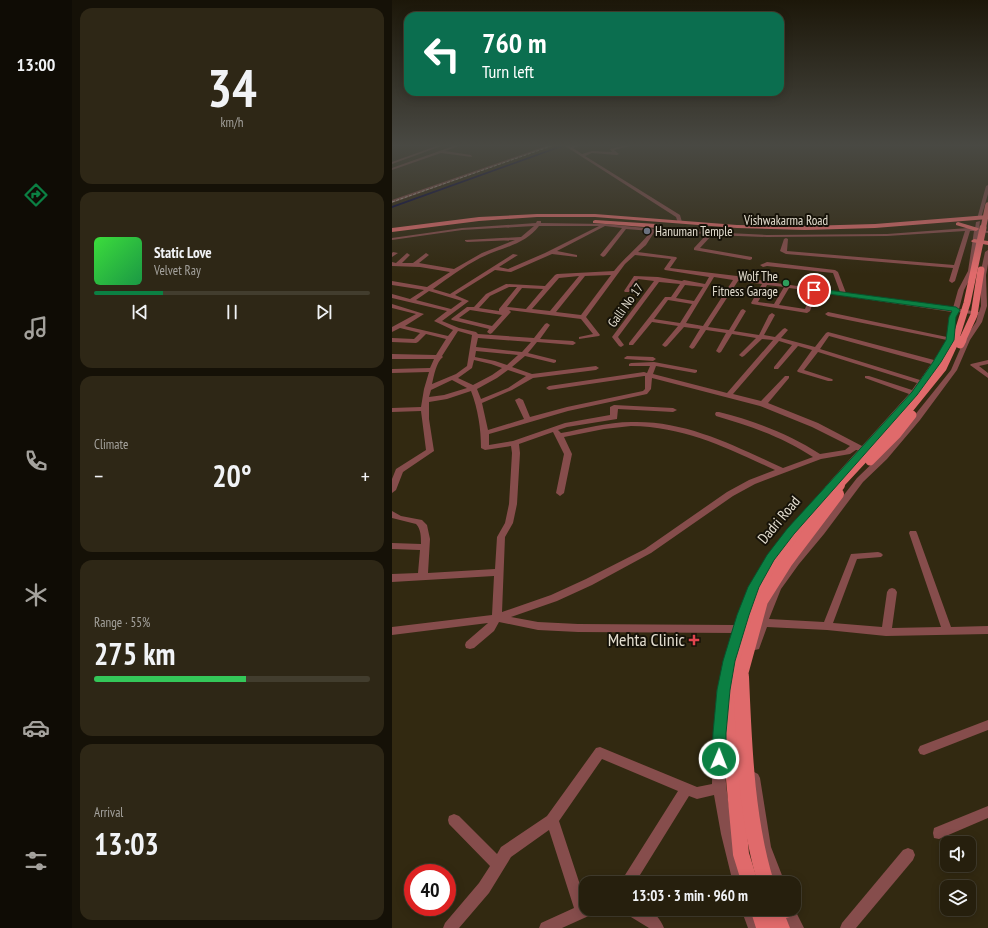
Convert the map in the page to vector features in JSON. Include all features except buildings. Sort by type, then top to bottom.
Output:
[{"type":"main road","points":[[748,876],[741,854],[729,712],[733,674],[750,609],[772,566],[813,513],[904,415],[942,368],[958,331],[967,303],[988,205]]},
{"type":"main road","points":[[526,213],[532,216]]},
{"type":"main road","name":"Vishwakarma Road","points":[[392,230],[451,221],[532,216],[623,216],[752,227],[975,226],[988,221]]},
{"type":"main road","name":"Vishwakarma Road","points":[[392,235],[469,225],[557,220],[731,232],[882,230],[958,224],[975,226],[988,217]]},
{"type":"main road","points":[[764,876],[758,857],[744,755],[741,675],[762,601],[786,563],[838,493],[897,434],[946,373],[974,315],[979,276],[988,232]]},
{"type":"main road","points":[[974,241],[988,243]]},
{"type":"main road","points":[[761,916],[765,928]]},
{"type":"main road","points":[[781,928],[782,916]]},
{"type":"street","points":[[392,202],[433,187]]},
{"type":"street","points":[[625,187],[668,216],[670,221]]},
{"type":"street","points":[[633,187],[678,216],[680,222]]},
{"type":"street","name":"Dadri Road","points":[[738,876],[729,844],[719,785],[723,690],[729,661],[739,628],[754,587],[770,557],[855,458],[860,448],[914,393],[937,362],[950,339],[952,317],[956,310],[961,290],[969,273],[975,226],[988,187]]},
{"type":"street","points":[[412,300],[491,250],[505,246],[521,238],[539,222]]},
{"type":"street","points":[[392,239],[462,229],[539,222]]},
{"type":"street","points":[[494,268],[509,271],[552,252],[606,224],[654,230],[711,233],[731,232],[850,236],[975,226],[988,232]]},
{"type":"street","points":[[952,281],[956,267],[975,226]]},
{"type":"street","points":[[603,255],[625,227]]},
{"type":"street","points":[[583,317],[623,263],[644,244],[654,230]]},
{"type":"street","points":[[711,233],[696,249],[750,258]]},
{"type":"street","points":[[467,241],[521,238]]},
{"type":"street","points":[[786,239],[783,251],[786,252],[956,267]]},
{"type":"street","points":[[552,252],[576,256]]},
{"type":"street","points":[[775,876],[764,847],[748,734],[746,692],[749,661],[777,588],[860,480],[884,457],[917,418],[954,370],[967,340],[983,320],[988,252]]},
{"type":"street","points":[[634,253],[674,258],[667,269],[956,310],[983,320]]},
{"type":"street","points":[[395,264],[407,255]]},
{"type":"street","points":[[414,265],[426,255]]},
{"type":"street","points":[[450,296],[515,256]]},
{"type":"street","points":[[395,264],[456,271]]},
{"type":"street","points":[[763,265],[767,264],[835,272],[844,295]]},
{"type":"street","points":[[551,314],[584,274]]},
{"type":"street","points":[[528,310],[557,276],[615,274]]},
{"type":"street","points":[[954,274],[986,274]]},
{"type":"street","points":[[665,345],[682,325],[713,275]]},
{"type":"street","points":[[628,291],[636,277],[706,286]]},
{"type":"street","points":[[692,347],[737,278]]},
{"type":"street","name":"Galli No 17","points":[[620,345],[615,337],[658,279]]},
{"type":"street","points":[[672,298],[684,282]]},
{"type":"street","points":[[766,282],[754,303],[807,311],[814,290]]},
{"type":"street","points":[[392,283],[404,283],[466,301],[437,321],[457,329],[474,332],[475,336],[470,366],[453,378],[427,389]]},
{"type":"street","points":[[475,309],[488,295],[508,285],[547,288]]},
{"type":"street","points":[[521,286],[504,311],[491,330],[454,319],[469,308],[498,313],[504,311],[510,309],[583,317],[597,335],[581,338]]},
{"type":"street","points":[[776,306],[788,286]]},
{"type":"street","points":[[392,296],[452,311]]},
{"type":"street","points":[[632,344],[652,320],[667,298],[696,303]]},
{"type":"street","points":[[392,306],[421,314],[392,330]]},
{"type":"street","points":[[719,351],[743,311]]},
{"type":"street","points":[[828,314],[950,339]]},
{"type":"street","points":[[742,354],[761,336],[772,315]]},
{"type":"street","points":[[652,320],[704,329],[761,336],[796,344],[939,388]]},
{"type":"street","points":[[426,400],[440,399],[461,394],[487,382],[524,354],[537,340],[547,325]]},
{"type":"street","points":[[399,326],[449,338]]},
{"type":"street","points":[[392,490],[395,471],[430,451],[425,409],[427,384],[446,341],[457,329]]},
{"type":"street","points":[[729,395],[778,340],[785,330]]},
{"type":"street","points":[[392,340],[416,341],[424,333]]},
{"type":"street","points":[[830,380],[800,371],[828,334],[937,362]]},
{"type":"street","points":[[475,336],[573,342]]},
{"type":"street","points":[[776,368],[796,344]]},
{"type":"street","points":[[473,348],[524,354],[554,362]]},
{"type":"street","points":[[392,356],[440,357]]},
{"type":"street","points":[[472,358],[493,362],[532,376]]},
{"type":"street","points":[[485,433],[550,414],[645,393],[648,389],[649,375],[657,360],[627,358]]},
{"type":"street","points":[[988,362],[973,365],[988,376]]},
{"type":"street","points":[[631,365],[654,364],[695,371]]},
{"type":"street","points":[[479,402],[510,389],[532,376],[596,368]]},
{"type":"street","points":[[392,371],[434,370]]},
{"type":"street","points":[[549,388],[644,374],[762,404],[808,422],[860,448]]},
{"type":"street","points":[[762,404],[788,377]]},
{"type":"street","points":[[867,377],[914,393]]},
{"type":"street","points":[[453,378],[473,388],[479,402],[485,433],[485,448],[515,443],[556,428],[614,417],[614,407],[673,411]]},
{"type":"street","points":[[519,400],[528,420]]},
{"type":"street","points":[[392,410],[425,409]]},
{"type":"street","points":[[550,414],[568,454],[560,493]]},
{"type":"street","points":[[719,414],[745,422],[780,436],[805,448],[819,457]]},
{"type":"street","points":[[559,436],[616,425],[633,424],[669,426],[723,443],[780,470]]},
{"type":"street","points":[[470,645],[490,628],[497,618],[501,537],[509,523],[513,504],[516,453],[515,443]]},
{"type":"street","points":[[392,631],[497,618],[554,598],[648,552],[681,527],[730,494],[752,482],[780,470],[819,457],[860,448]]},
{"type":"street","points":[[855,458],[875,466]]},
{"type":"street","points":[[392,514],[399,519],[422,524],[426,537],[423,577]]},
{"type":"street","points":[[913,533],[947,630]]},
{"type":"street","points":[[392,546],[425,547]]},
{"type":"street","points":[[827,626],[854,556],[878,555]]},
{"type":"street","points":[[392,578],[499,572]]},
{"type":"street","points":[[886,632],[892,592]]},
{"type":"street","points":[[497,618],[538,626],[578,628],[739,628],[827,626],[886,632],[988,630]]},
{"type":"street","points":[[924,750],[988,725]]},
{"type":"street","points":[[450,928],[484,888],[506,852],[552,820],[600,752],[697,793],[716,789],[719,785]]},
{"type":"street","points":[[631,876],[687,788]]},
{"type":"street","points":[[939,832],[988,812]]},
{"type":"street","points":[[454,820],[498,864]]},
{"type":"street","points":[[552,820],[579,894]]},
{"type":"street","points":[[847,928],[908,855]]},
{"type":"street","points":[[546,928],[579,913]]},
{"type":"street","points":[[643,916],[654,922],[657,928]]},
{"type":"street","points":[[751,916],[755,928]]},
{"type":"street","points":[[788,916],[797,928]]},
{"type":"waterway","points":[[392,207],[447,187]]},
{"type":"railway","points":[[392,202],[434,187]]},
{"type":"place","name":"Hanuman Temple","points":[[647,231]]},
{"type":"place","name":"Wolf The Fitness Garage","points":[[786,283]]},
{"type":"place","name":"Mehta Clinic","points":[[694,640]]},
{"type":"route","points":[[719,759],[723,690],[729,661],[743,615],[754,587],[770,557],[791,531],[914,393],[937,362],[950,340],[952,317],[956,310],[814,290]]}]
